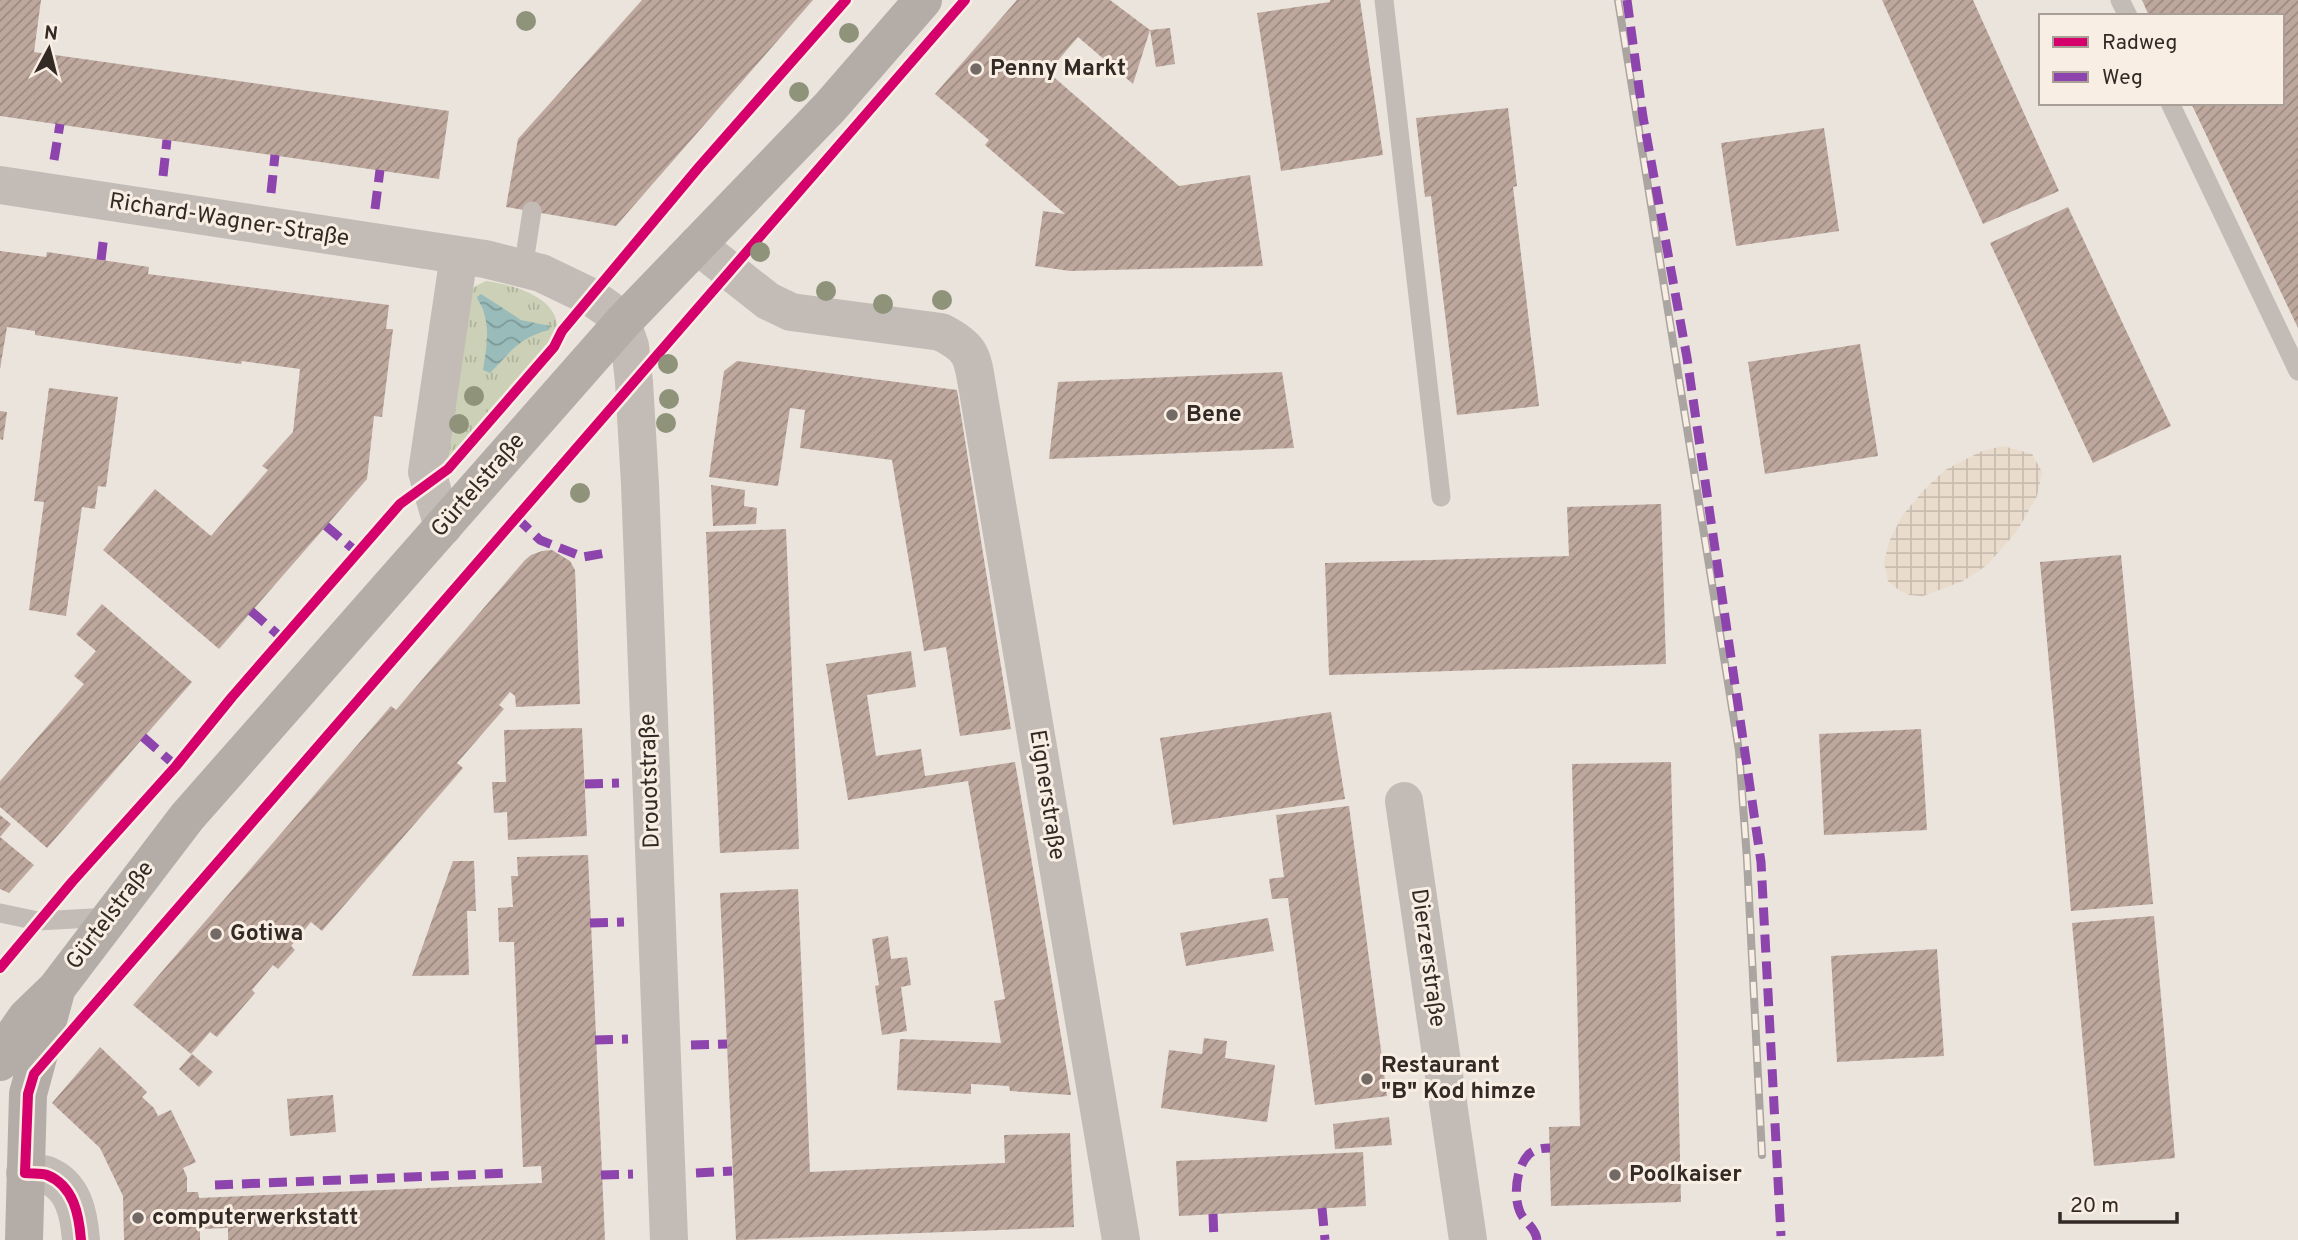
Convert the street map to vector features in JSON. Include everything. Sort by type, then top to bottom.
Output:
[{"type":"main road","name":"Gürtelstraße","points":[[2,1051],[26,1018],[56,989],[187,817],[622,323],[830,107],[923,0]]},
{"type":"main road","name":"Gürtelstraße","points":[[24,1240],[28,1094],[56,989]]},
{"type":"street","name":"Richard-Wagner-Straße","points":[[0,186],[523,268],[541,273],[590,297],[622,323]]},
{"type":"street","name":"Eignerstraße","points":[[697,245],[768,301],[791,312],[941,332],[969,350],[981,405],[1121,1240]]},
{"type":"street","points":[[443,527],[427,472],[459,256]]},
{"type":"street","name":"Drouotstraße","points":[[622,323],[630,346],[640,484],[669,1240]]},
{"type":"street","name":"Dierzerstraße","points":[[1404,801],[1468,1240]]},
{"type":"street","points":[[25,1173],[46,1174],[68,1189],[79,1220],[81,1240]]},
{"type":"lane","points":[[1384,0],[1441,497]]},
{"type":"lane","points":[[2171,105],[2298,371]]},
{"type":"lane","points":[[523,268],[532,211]]},
{"type":"lane","points":[[0,913],[38,921],[111,917]]},
{"type":"green space","points":[[486,281],[513,287],[539,299],[549,307],[557,330],[552,345],[446,465],[465,300],[474,287]]},
{"type":"shaded area","points":[[2003,446],[2032,454],[2042,472],[2037,496],[2017,531],[1987,565],[1963,581],[1923,596],[1909,595],[1899,590],[1888,581],[1884,562],[1889,542],[1902,516],[1945,470],[1982,451]]},
{"type":"water","points":[[481,294],[521,320],[550,326],[549,330],[530,337],[516,347],[490,373],[483,370],[487,334],[486,320],[477,297]]},
{"type":"building","points":[[0,0],[41,0],[34,52],[449,111],[439,179],[0,116]]},
{"type":"building","points":[[642,0],[813,0],[616,226],[506,207],[518,139]]},
{"type":"building","points":[[1017,0],[1110,0],[1150,30],[1133,84],[1078,37],[1048,72],[1179,186],[1250,175],[1263,266],[1070,271],[1035,266],[1043,211],[1065,214],[985,145],[989,140],[935,94]]},
{"type":"building","points":[[1330,0],[1360,0],[1383,155],[1281,171],[1257,13]]},
{"type":"building","points":[[1882,0],[1973,0],[2059,191],[1983,224]]},
{"type":"building","points":[[2142,0],[2298,0],[2298,328],[2192,105],[2284,105],[2284,14],[2148,14]]},
{"type":"building","points":[[1170,28],[1175,64],[1156,67],[1150,30]]},
{"type":"building","points":[[1508,108],[1517,186],[1513,187],[1539,406],[1457,415],[1431,196],[1425,197],[1416,118]]},
{"type":"building","points":[[1824,128],[1839,231],[1736,246],[1721,143]]},
{"type":"building","points":[[2068,207],[2171,426],[2093,463],[1990,243]]},
{"type":"building","points":[[0,251],[46,257],[47,252],[149,267],[148,274],[389,305],[386,329],[393,329],[382,417],[374,416],[367,479],[219,649],[103,550],[155,489],[211,536],[268,470],[262,466],[293,432],[300,369],[138,350],[35,335],[35,331],[7,327],[0,369]]},
{"type":"building","points":[[1860,344],[1878,456],[1765,474],[1748,362]]},
{"type":"building","points":[[737,361],[957,390],[1011,729],[960,736],[946,647],[924,651],[892,460],[800,448],[805,410],[790,408],[778,486],[709,477],[724,371]]},
{"type":"building","name":"Bene","points":[[1282,372],[1294,448],[1049,459],[1058,382]]},
{"type":"building","points":[[49,388],[118,397],[106,487],[98,486],[95,509],[82,507],[66,616],[29,610],[44,502],[34,501]]},
{"type":"building","points":[[0,411],[7,412],[3,440],[0,439]]},
{"type":"building","points":[[711,485],[745,490],[744,506],[757,508],[756,524],[713,526]]},
{"type":"building","points":[[1661,504],[1666,664],[1329,675],[1325,563],[1569,556],[1567,507]]},
{"type":"building","points":[[786,529],[799,849],[720,853],[706,532]]},
{"type":"building","points":[[552,550],[570,561],[575,570],[580,704],[516,707],[515,696],[510,692],[499,705],[504,709],[457,763],[463,768],[322,931],[311,922],[291,946],[295,950],[278,969],[273,965],[252,990],[255,993],[217,1037],[210,1032],[191,1054],[133,1005],[391,706],[396,710],[525,560],[531,555]]},
{"type":"building","points":[[2121,555],[2153,904],[2071,911],[2040,562]]},
{"type":"building","points":[[102,604],[192,682],[47,848],[0,807],[0,781],[84,684],[74,676],[96,651],[76,634]]},
{"type":"building","points":[[911,651],[916,687],[867,695],[876,756],[921,749],[925,776],[1015,762],[1071,1095],[1010,1091],[1009,1086],[971,1084],[971,1094],[897,1090],[900,1039],[1001,1043],[994,1001],[1005,999],[968,781],[848,800],[826,664]]},
{"type":"building","points":[[1331,712],[1345,799],[1173,825],[1160,738]]},
{"type":"building","points":[[582,728],[587,836],[508,840],[507,812],[494,813],[492,782],[506,782],[504,730]]},
{"type":"building","points":[[1921,729],[1927,830],[1824,835],[1819,734]]},
{"type":"building","points":[[1671,762],[1681,1202],[1551,1206],[1549,1127],[1580,1126],[1572,764]]},
{"type":"building","points":[[1349,806],[1387,1096],[1315,1105],[1288,898],[1272,899],[1269,879],[1284,877],[1276,815]]},
{"type":"building","points":[[0,815],[11,824],[0,837]]},
{"type":"building","points":[[0,837],[34,865],[9,893],[0,889]]},
{"type":"building","points":[[588,855],[605,1240],[228,1240],[228,1228],[200,1229],[200,1240],[124,1240],[123,1196],[100,1148],[52,1103],[100,1047],[147,1092],[142,1097],[158,1116],[171,1110],[196,1162],[183,1168],[187,1177],[187,1192],[198,1192],[199,1198],[542,1183],[541,1166],[523,1167],[514,942],[499,942],[498,908],[513,907],[511,876],[518,876],[517,857]]},
{"type":"building","points":[[453,861],[474,861],[476,911],[467,911],[469,975],[412,976]]},
{"type":"building","points":[[798,889],[810,1172],[1005,1163],[1004,1135],[1070,1133],[1074,1227],[736,1240],[720,893]]},
{"type":"building","points":[[2154,916],[2175,1158],[2094,1166],[2072,923]]},
{"type":"building","points":[[1268,918],[1274,951],[1186,966],[1180,933]]},
{"type":"building","points":[[888,936],[891,959],[907,957],[911,985],[901,987],[907,1031],[882,1035],[875,986],[879,985],[872,939]]},
{"type":"building","points":[[1937,949],[1944,1056],[1837,1062],[1831,956]]},
{"type":"building","points":[[1204,1038],[1227,1041],[1225,1058],[1275,1065],[1267,1122],[1161,1108],[1169,1050],[1202,1054]]},
{"type":"building","points":[[192,1054],[213,1072],[199,1087],[179,1069]]},
{"type":"building","points":[[333,1095],[336,1132],[290,1136],[287,1099]]},
{"type":"building","points":[[1389,1117],[1392,1145],[1335,1149],[1333,1124]]},
{"type":"building","points":[[1363,1152],[1366,1206],[1179,1216],[1176,1161]]},
{"type":"railway","points":[[1618,0],[1739,751],[1762,1155]]},
{"type":"marked path","points":[[1627,0],[1643,117],[1687,358],[1761,862],[1781,1236]]},
{"type":"marked path","points":[[54,160],[60,124]]},
{"type":"marked path","points":[[163,176],[167,140]]},
{"type":"marked path","points":[[271,193],[275,155]]},
{"type":"marked path","points":[[375,209],[380,170]]},
{"type":"marked path","points":[[101,260],[104,235]]},
{"type":"marked path","points":[[516,517],[540,540],[583,557],[611,552]]},
{"type":"marked path","points":[[326,526],[358,553]]},
{"type":"marked path","points":[[251,611],[283,639]]},
{"type":"marked path","points":[[143,737],[176,766]]},
{"type":"marked path","points":[[585,784],[619,783]]},
{"type":"marked path","points":[[590,923],[624,922]]},
{"type":"marked path","points":[[595,1040],[628,1039]]},
{"type":"marked path","points":[[691,1045],[727,1044]]},
{"type":"marked path","points":[[1537,1240],[1535,1232],[1520,1212],[1517,1182],[1521,1166],[1529,1154],[1550,1148]]},
{"type":"marked path","points":[[696,1173],[732,1171]]},
{"type":"marked path","points":[[215,1185],[511,1173]]},
{"type":"marked path","points":[[601,1175],[633,1174]]},
{"type":"marked path","points":[[1322,1208],[1325,1240]]},
{"type":"marked path","points":[[1213,1214],[1214,1240]]},
{"type":"cycle path","points":[[0,968],[400,504],[448,469],[554,347],[562,331],[699,167],[846,0]]},
{"type":"cycle path","points":[[81,1240],[76,1211],[63,1186],[47,1175],[25,1173],[28,1094],[34,1074],[965,0]]},
{"type":"place","name":"Penny Markt","points":[[976,69]]},
{"type":"place","name":"Bene","points":[[1172,415]]},
{"type":"place","name":"Gotiwa","points":[[216,934]]},
{"type":"place","name":"Restaurant \"B\" Kod himze","points":[[1367,1079]]},
{"type":"place","name":"Poolkaiser","points":[[1615,1175]]},
{"type":"place","name":"computerwerkstatt","points":[[138,1218]]}]
